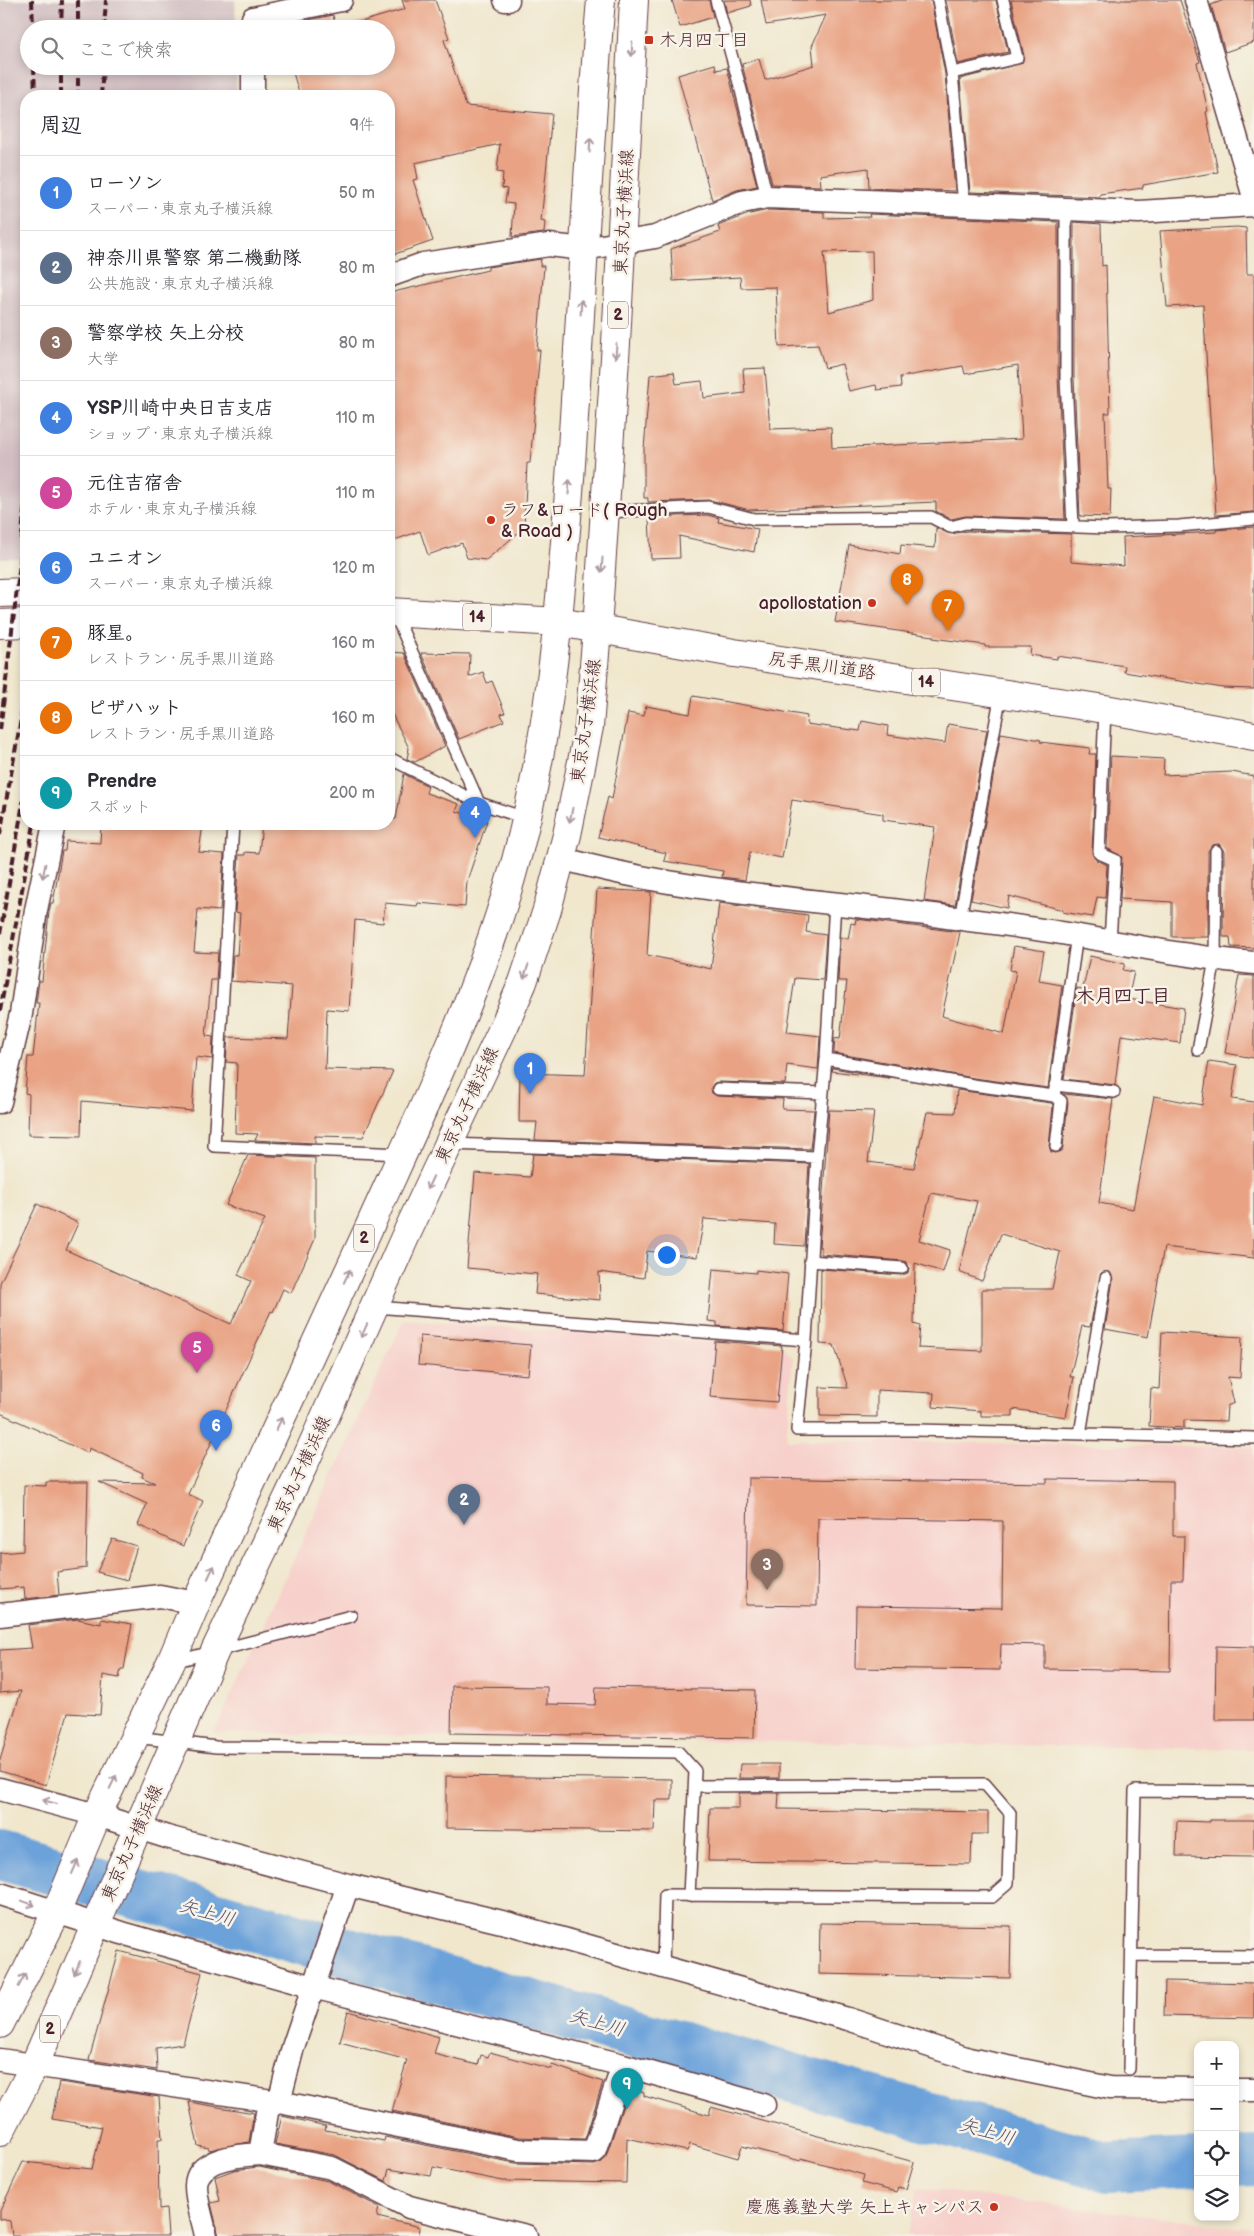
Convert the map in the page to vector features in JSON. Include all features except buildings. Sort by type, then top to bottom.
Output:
[{"type":"main road","name":"2","points":[[0,2024],[57,1910],[95,1821],[171,1662],[196,1603],[403,1154],[456,1029],[512,877],[541,741],[560,622],[592,104],[601,0]]},
{"type":"main road","name":"東京丸子横浜線","points":[[0,2132],[34,2066],[177,1742],[215,1651],[304,1464],[523,982],[560,858],[583,763],[598,629],[622,243],[634,0]]},
{"type":"main road","points":[[0,593],[20,592]]},
{"type":"main road","name":"尻手黒川道路","points":[[395,608],[560,622],[734,653],[1105,709],[1254,736]]},
{"type":"main road","points":[[0,624],[20,623]]},
{"type":"street","points":[[253,16],[314,3],[341,0]]},
{"type":"street","points":[[1196,0],[1254,197]]},
{"type":"street","points":[[253,75],[253,90]]},
{"type":"street","points":[[395,274],[423,264],[550,245],[584,249],[655,238],[742,202],[767,197],[1139,212],[1254,206]]},
{"type":"street","points":[[0,1102],[21,1014],[36,910],[53,830]]},
{"type":"street","points":[[560,858],[591,867],[705,887],[960,918],[1077,935],[1215,960],[1254,963]]},
{"type":"street","points":[[0,1615],[160,1596],[196,1603]]},
{"type":"street","points":[[0,1789],[95,1821],[138,1829],[348,1885],[510,1924],[848,2019],[969,2059],[1110,2088],[1194,2090]]},
{"type":"street","points":[[279,2102],[293,2047],[348,1885]]},
{"type":"street","points":[[0,1894],[313,1987],[623,2065],[764,2105]]},
{"type":"street","points":[[0,2060],[279,2102],[518,2150],[594,2152],[623,2065]]},
{"type":"street","points":[[1239,2090],[1254,2090]]},
{"type":"street","points":[[260,2154],[268,2107],[279,2102]]},
{"type":"street","points":[[206,2236],[196,2186],[199,2175],[211,2164],[236,2156],[260,2154],[332,2168],[409,2207],[526,2236]]},
{"type":"lane","points":[[716,0],[741,90],[767,197]]},
{"type":"lane","points":[[938,0],[952,73],[964,205]]},
{"type":"lane","points":[[952,73],[1017,58],[1003,0]]},
{"type":"lane","points":[[1066,209],[1066,378],[1073,526]]},
{"type":"lane","points":[[605,512],[708,507],[754,519],[931,517],[950,527],[966,523],[1106,528],[1180,526],[1254,519]]},
{"type":"lane","points":[[395,619],[479,802]]},
{"type":"lane","points":[[960,918],[1001,693]]},
{"type":"lane","points":[[1105,709],[1099,853],[1115,860],[1110,941]]},
{"type":"lane","points":[[395,761],[479,802],[526,818]]},
{"type":"lane","points":[[234,830],[214,1146],[403,1154]]},
{"type":"lane","points":[[1198,1050],[1215,960],[1216,851]]},
{"type":"lane","points":[[835,902],[826,1059],[817,1157],[806,1340],[798,1430],[1254,1438]]},
{"type":"lane","points":[[1056,1146],[1061,1101],[1054,1090],[1077,935]]},
{"type":"lane","points":[[826,1059],[974,1085],[1114,1092]]},
{"type":"lane","points":[[718,1089],[823,1093]]},
{"type":"lane","points":[[448,1144],[817,1157]]},
{"type":"lane","points":[[810,1261],[902,1268]]},
{"type":"lane","points":[[1080,1434],[1106,1278]]},
{"type":"lane","points":[[375,1306],[806,1340]]},
{"type":"lane","points":[[171,1662],[350,1616]]},
{"type":"lane","points":[[135,1737],[216,1747],[678,1752],[695,1771],[689,1896]]},
{"type":"lane","points":[[664,1967],[665,1896],[992,1897],[1008,1883],[1010,1813],[985,1784],[695,1786]]},
{"type":"lane","points":[[1129,2069],[1136,1791],[1254,1792]]},
{"type":"lane","points":[[1132,1955],[1254,1956]]},
{"type":"shaded area","points":[[0,0],[235,0],[236,20],[20,20],[20,75],[236,75],[237,90],[20,90],[20,558],[0,558]]},
{"type":"shaded area","points":[[404,1320],[783,1347],[793,1358],[786,1440],[1254,1447],[1254,1749],[214,1733]]},
{"type":"shaded area","name":"慶應義塾大学 矢上キャンパス","points":[[917,2188],[1235,2227],[1254,2227],[1254,2236],[907,2236]]},
{"type":"waterway","name":"矢上川","points":[[0,1855],[1108,2167],[1194,2163]]},
{"type":"waterway","name":"矢上川","points":[[1239,2162],[1254,2161]]},
{"type":"railway","points":[[32,0],[33,20]]},
{"type":"railway","points":[[61,20],[62,0]]},
{"type":"railway","points":[[78,0],[78,20]]},
{"type":"railway","points":[[105,20],[106,0]]},
{"type":"railway","points":[[34,75],[35,90]]},
{"type":"railway","points":[[61,75],[61,90]]},
{"type":"railway","points":[[78,75],[78,90]]},
{"type":"railway","points":[[101,90],[102,75]]},
{"type":"railway","points":[[0,730],[20,564]]},
{"type":"railway","points":[[0,835],[20,725]]},
{"type":"railway","points":[[0,934],[20,820]]},
{"type":"railway","points":[[0,1011],[33,830]]},
{"type":"place","name":"木月四丁目","points":[[649,40]]},
{"type":"place","name":"ラフ&ロード( Rough & Road )","points":[[491,520]]},
{"type":"place","name":"apollostation","points":[[872,603]]},
{"type":"place","name":"ピザハット","points":[[907,605]]},
{"type":"place","name":"豚星。","points":[[948,631]]},
{"type":"place","name":"YSP川崎中央日吉支店","points":[[475,838]]},
{"type":"place","name":"ローソン","points":[[530,1094]]},
{"type":"place","name":"元住吉宿舎","points":[[197,1373]]},
{"type":"place","name":"ユニオン","points":[[216,1451]]},
{"type":"place","name":"神奈川県警察 第二機動隊","points":[[464,1525]]},
{"type":"place","name":"警察学校 矢上分校","points":[[767,1590]]},
{"type":"place","name":"Prendre","points":[[627,2109]]},
{"type":"place","name":"慶應義塾大学 矢上キャンパス","points":[[994,2207]]},
{"type":"district","name":"木月四丁目","points":[[1123,996]]}]
